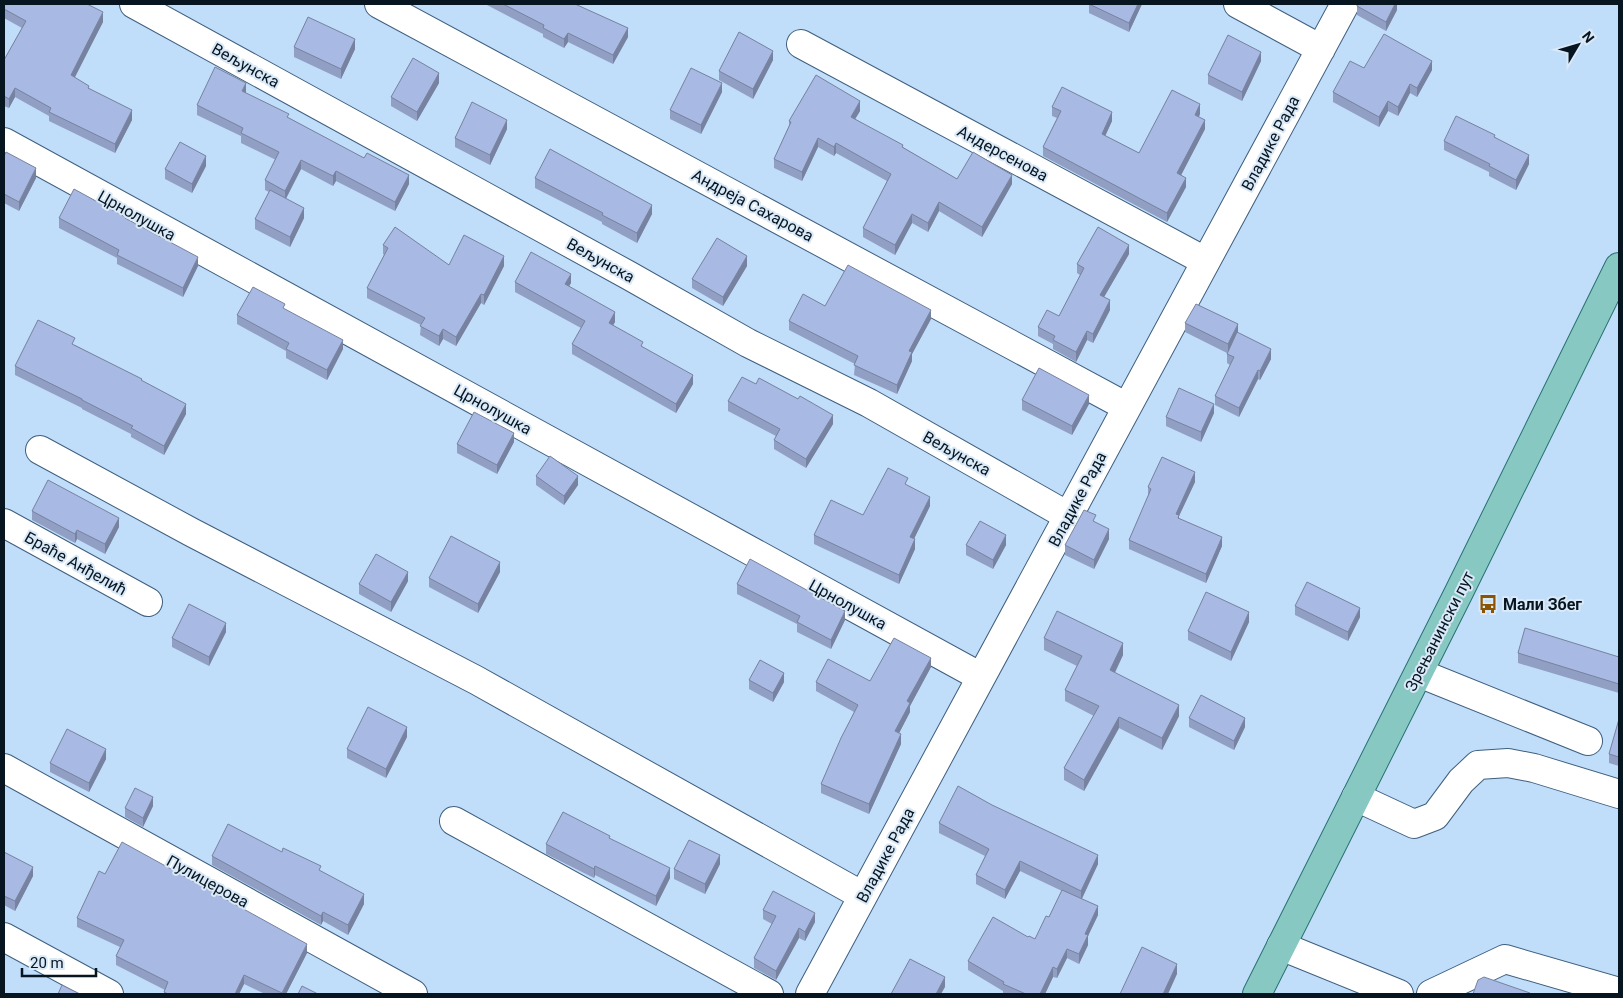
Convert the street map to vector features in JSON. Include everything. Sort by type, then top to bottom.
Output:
[{"type":"main road","name":"Зрењанински пут","points":[[1257,994],[1419,673],[1619,267]]},
{"type":"street","name":"Вељунска","points":[[134,4],[628,275],[748,343],[870,403],[1068,516]]},
{"type":"street","name":"Андреја Сахарова","points":[[379,4],[1127,407]]},
{"type":"street","points":[[1238,4],[1321,49]]},
{"type":"street","name":"Владике Рада","points":[[810,994],[1345,4]]},
{"type":"street","name":"Андерсенова","points":[[801,44],[1205,262]]},
{"type":"street","name":"Црнолушка","points":[[4,142],[981,678]]},
{"type":"street","points":[[40,450],[191,532],[476,680],[863,896]]},
{"type":"street","name":"Браће Анђелић","points":[[4,523],[148,602]]},
{"type":"street","points":[[1419,673],[1588,742]]},
{"type":"street","points":[[1356,797],[1414,824],[1435,816],[1461,780],[1478,765],[1508,763],[1534,768],[1619,794]]},
{"type":"street","name":"Пулицерова","points":[[4,768],[413,994]]},
{"type":"street","points":[[454,821],[769,994]]},
{"type":"street","points":[[4,937],[109,994]]},
{"type":"street","points":[[1281,946],[1398,994]]},
{"type":"street","points":[[1431,994],[1506,959],[1619,992]]},
{"type":"building","points":[[4,4],[87,4],[103,12],[71,75],[89,86],[88,88],[132,110],[115,144],[49,112],[51,108],[15,88],[9,99],[4,96],[4,60],[26,21],[4,9]]},
{"type":"building","points":[[503,4],[575,4],[628,28],[613,55],[568,33],[564,39],[543,28],[544,25]]},
{"type":"building","points":[[1089,4],[1138,4],[1129,23]]},
{"type":"building","points":[[1357,4],[1395,4],[1386,22],[1357,6]]},
{"type":"building","points":[[308,17],[355,39],[341,69],[294,47]]},
{"type":"building","points":[[739,32],[773,51],[753,89],[719,71]]},
{"type":"building","points":[[1384,34],[1432,61],[1417,88],[1410,84],[1398,107],[1388,101],[1379,117],[1333,92],[1350,61],[1364,68]]},
{"type":"building","points":[[1228,35],[1261,52],[1242,92],[1208,75]]},
{"type":"building","points":[[413,58],[439,73],[417,112],[391,97]]},
{"type":"building","points":[[215,67],[246,83],[242,91],[289,114],[287,117],[364,158],[367,153],[409,175],[395,202],[336,171],[333,176],[301,160],[285,191],[265,180],[279,152],[241,133],[243,128],[197,105]]},
{"type":"building","points":[[691,68],[722,83],[701,125],[670,110]]},
{"type":"building","points":[[816,75],[860,101],[851,117],[903,145],[902,147],[957,179],[973,152],[1012,175],[982,227],[939,202],[928,223],[912,214],[895,245],[863,228],[891,174],[836,143],[834,147],[818,138],[802,172],[774,159],[791,122],[789,121]]},
{"type":"building","points":[[1062,87],[1112,112],[1102,134],[1139,153],[1172,90],[1200,104],[1195,115],[1205,120],[1177,173],[1186,178],[1167,213],[1043,147],[1061,111],[1052,107]]},
{"type":"building","points":[[472,102],[507,120],[490,155],[455,138]]},
{"type":"building","points":[[1456,116],[1495,135],[1494,137],[1529,155],[1516,180],[1489,166],[1490,164],[1444,141]]},
{"type":"building","points":[[180,142],[206,156],[192,184],[165,169]]},
{"type":"building","points":[[550,149],[652,205],[637,233],[535,178]]},
{"type":"building","points":[[6,152],[36,168],[19,202],[4,194],[4,156]]},
{"type":"building","points":[[74,189],[198,257],[183,288],[117,255],[119,250],[59,218]]},
{"type":"building","points":[[270,190],[304,208],[290,237],[255,219]]},
{"type":"building","points":[[395,227],[449,265],[464,235],[504,256],[484,295],[481,294],[456,337],[443,329],[439,336],[420,326],[425,318],[367,288],[388,248],[383,245]]},
{"type":"building","points":[[1098,227],[1129,245],[1100,295],[1110,300],[1093,334],[1087,331],[1076,352],[1053,340],[1055,336],[1038,327],[1047,310],[1059,316],[1084,268],[1077,264]]},
{"type":"building","points":[[717,238],[747,256],[723,297],[692,279]]},
{"type":"building","points":[[531,252],[571,274],[565,284],[615,312],[609,323],[643,342],[641,346],[693,375],[676,404],[572,344],[585,321],[515,282]]},
{"type":"building","points":[[848,265],[931,310],[909,351],[912,352],[897,385],[854,365],[858,356],[789,321],[803,294],[825,306]]},
{"type":"building","points":[[253,287],[285,304],[283,308],[343,340],[327,370],[286,349],[289,343],[237,315]]},
{"type":"building","points":[[1196,304],[1238,324],[1228,344],[1185,323]]},
{"type":"building","points":[[38,320],[75,338],[72,344],[142,379],[186,404],[164,446],[131,428],[133,426],[15,366]]},
{"type":"building","points":[[1237,332],[1271,349],[1239,408],[1215,396],[1234,357],[1227,354]]},
{"type":"building","points":[[1039,368],[1089,395],[1072,426],[1022,400]]},
{"type":"building","points":[[742,377],[756,384],[759,378],[798,399],[800,396],[833,415],[806,459],[774,440],[780,429],[728,401]]},
{"type":"building","points":[[1179,388],[1214,404],[1201,432],[1166,417]]},
{"type":"building","points":[[474,412],[514,433],[497,465],[457,444]]},
{"type":"building","points":[[550,456],[578,476],[564,496],[536,476]]},
{"type":"building","points":[[1162,457],[1195,472],[1176,514],[1179,515],[1178,518],[1222,537],[1206,574],[1129,540],[1151,489],[1148,487]]},
{"type":"building","points":[[888,468],[908,478],[905,484],[930,497],[910,537],[915,539],[899,575],[814,535],[831,500],[863,515]]},
{"type":"building","points":[[48,480],[119,518],[105,544],[77,530],[75,534],[32,511]]},
{"type":"building","points":[[1084,510],[1096,515],[1093,521],[1109,529],[1094,560],[1065,545]]},
{"type":"building","points":[[980,521],[1006,535],[993,560],[966,545]]},
{"type":"building","points":[[451,536],[500,562],[478,604],[429,578]]},
{"type":"building","points":[[376,554],[408,572],[391,602],[359,584]]},
{"type":"building","points":[[750,559],[845,611],[831,640],[797,622],[800,616],[737,584]]},
{"type":"building","points":[[1307,582],[1360,608],[1348,632],[1295,606]]},
{"type":"building","points":[[1206,592],[1249,612],[1231,652],[1188,631]]},
{"type":"building","points":[[189,604],[226,623],[209,657],[172,638]]},
{"type":"building","points":[[1057,611],[1123,643],[1110,670],[1179,705],[1162,738],[1119,717],[1084,780],[1064,768],[1099,706],[1065,690],[1082,656],[1044,638]]},
{"type":"building","points":[[1525,628],[1619,657],[1619,684],[1518,653]]},
{"type":"building","points":[[894,638],[931,658],[907,701],[910,703],[895,731],[901,734],[869,804],[821,784],[858,705],[816,682],[828,659],[870,681]]},
{"type":"building","points":[[760,660],[784,673],[773,693],[749,680]]},
{"type":"building","points":[[1201,695],[1245,718],[1234,741],[1189,718]]},
{"type":"building","points":[[368,707],[407,727],[386,769],[347,749]]},
{"type":"building","points":[[1619,719],[1619,757],[1609,754]]},
{"type":"building","points":[[67,729],[106,749],[89,783],[50,763]]},
{"type":"building","points":[[958,786],[992,805],[1098,855],[1081,891],[1020,861],[1005,890],[976,875],[989,849],[939,823]]},
{"type":"building","points":[[135,788],[153,797],[143,818],[125,808]]},
{"type":"building","points":[[563,812],[610,836],[609,838],[670,868],[656,896],[595,866],[594,869],[546,844]]},
{"type":"building","points":[[228,824],[282,852],[283,848],[321,866],[319,870],[364,894],[348,925],[323,912],[321,916],[212,856]]},
{"type":"building","points":[[689,840],[720,855],[705,884],[674,869]]},
{"type":"building","points":[[122,842],[307,944],[282,993],[244,975],[235,994],[168,994],[164,992],[168,982],[116,956],[124,940],[77,918],[99,871],[105,874]]},
{"type":"building","points":[[4,852],[33,867],[15,901],[4,896]]},
{"type":"building","points":[[1062,890],[1098,906],[1085,934],[1088,935],[1079,954],[1067,949],[1057,969],[1053,967],[1040,994],[1026,994],[1003,984],[1004,982],[968,961],[993,917],[1035,939],[1046,916],[1049,917]]},
{"type":"building","points":[[773,891],[815,913],[805,932],[799,928],[776,971],[754,958],[776,916],[763,910]]},
{"type":"building","points":[[1142,947],[1177,964],[1163,994],[1120,994]]},
{"type":"building","points":[[910,959],[945,977],[936,994],[891,994]]},
{"type":"building","points":[[1484,977],[1530,994],[1473,994],[1478,980]]},
{"type":"building","points":[[62,985],[80,994],[58,994]]},
{"type":"building","points":[[302,986],[318,994],[298,994]]},
{"type":"place","name":"Мали Збег","points":[[1488,604]]}]
